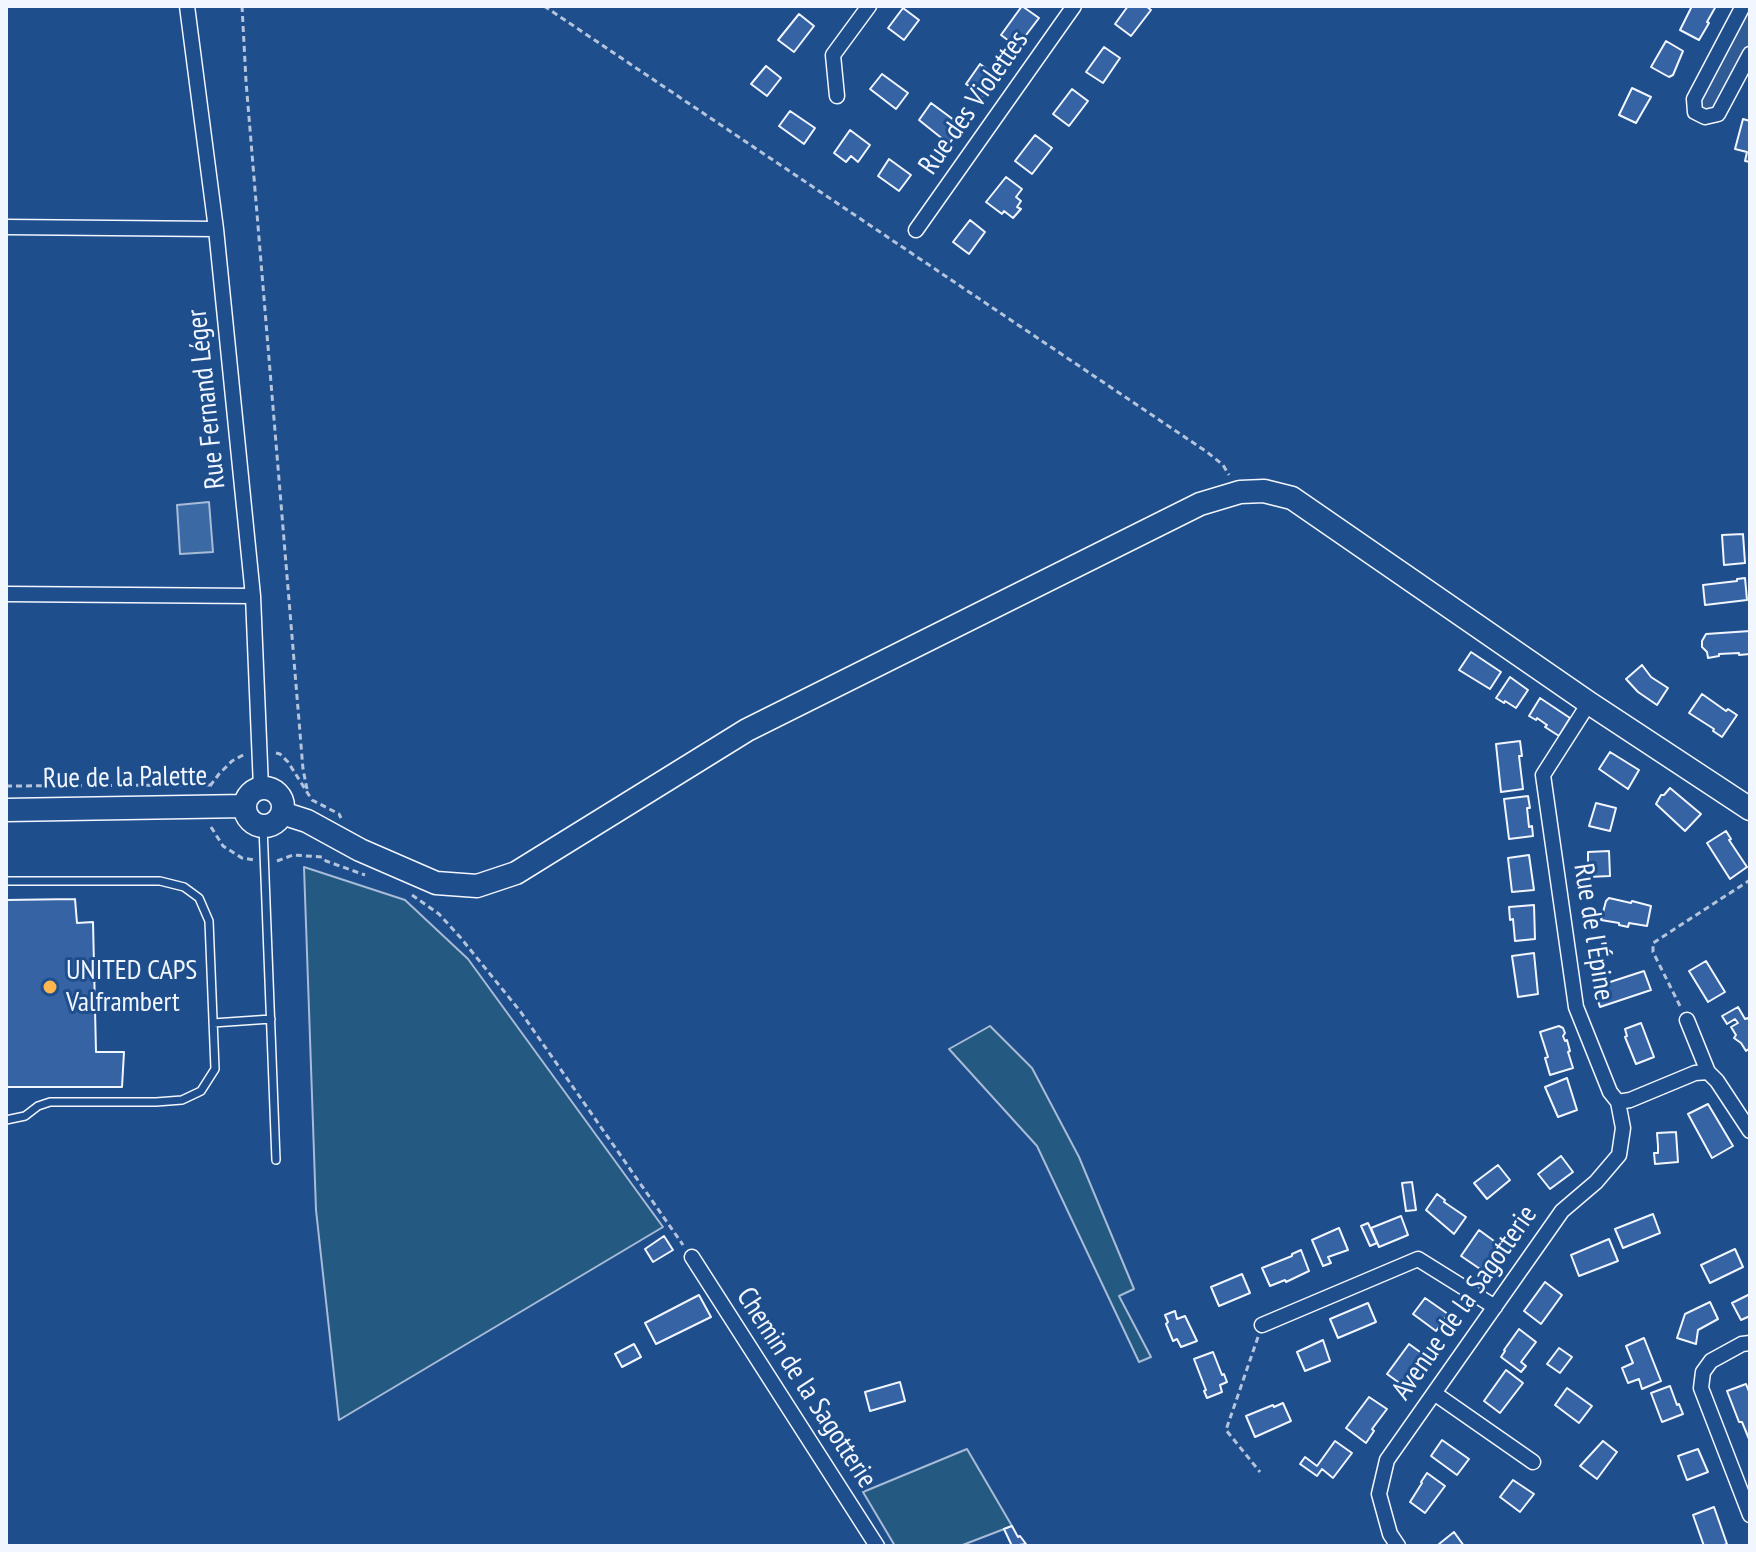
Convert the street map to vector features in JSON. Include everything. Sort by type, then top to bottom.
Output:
[{"type":"street","name":"Rue Fernand Léger","points":[[187,6],[216,229],[253,596],[261,788]]},
{"type":"street","points":[[837,96],[833,55],[869,6]]},
{"type":"street","name":"Rue des Violettes","points":[[916,230],[1074,6]]},
{"type":"street","points":[[1743,6],[1694,99],[1695,112],[1705,117],[1718,114],[1750,54]]},
{"type":"street","points":[[6,227],[216,229]]},
{"type":"street","points":[[272,820],[283,807],[279,794],[268,788],[249,794],[245,806],[252,822],[307,821],[360,850],[436,883],[477,886],[516,873],[747,730],[1200,504],[1240,492],[1264,491],[1292,498],[1589,703],[1750,809]]},
{"type":"street","points":[[6,594],[253,596]]},
{"type":"street","name":"Rue de l'Épine","points":[[1589,703],[1543,775],[1576,1007],[1610,1092],[1618,1102]]},
{"type":"street","name":"Rue de la Palette","points":[[6,810],[245,806]]},
{"type":"street","points":[[1687,1020],[1708,1072],[1750,1131]]},
{"type":"street","points":[[1618,1102],[1695,1073],[1708,1072]]},
{"type":"street","name":"Avenue de la Sagotterie","points":[[1398,1546],[1390,1534],[1379,1494],[1387,1460],[1562,1211],[1596,1182],[1619,1155],[1623,1128],[1618,1102]]},
{"type":"street","name":"Chemin de la Sagotterie","points":[[692,1257],[877,1546]]},
{"type":"street","points":[[1262,1325],[1418,1259],[1495,1307]]},
{"type":"street","points":[[1750,1343],[1742,1344],[1711,1361],[1703,1372],[1701,1388],[1750,1515]]},
{"type":"street","points":[[1434,1393],[1533,1462]]},
{"type":"lane","points":[[272,820],[265,861],[276,1160]]},
{"type":"lane","points":[[6,881],[160,881],[184,887],[199,898],[209,921],[215,1069],[201,1091],[182,1100],[50,1102],[25,1116],[6,1120]]},
{"type":"lane","points":[[213,1023],[271,1019]]},
{"type":"path","points":[[242,6],[307,793]]},
{"type":"path","points":[[544,6],[1207,452],[1223,465],[1240,492]]},
{"type":"path","points":[[6,786],[211,785]]},
{"type":"path","points":[[203,807],[223,846],[242,858],[277,861],[293,855],[322,857],[365,875]]},
{"type":"path","points":[[1687,1020],[1653,952],[1653,943],[1750,880]]},
{"type":"path","points":[[403,889],[439,914],[520,1011],[692,1257]]},
{"type":"path","points":[[1260,1472],[1226,1430],[1262,1325]]},
{"type":"shaded area","points":[[1747,12],[1750,14],[1750,45],[1715,109],[1708,111],[1701,108],[1699,101]]},
{"type":"shaded area","points":[[209,502],[213,552],[180,554],[177,505]]},
{"type":"shaded area","points":[[304,867],[405,900],[468,959],[663,1227],[339,1420],[316,1210]]},
{"type":"shaded area","points":[[990,1026],[1032,1068],[1079,1157],[1134,1289],[1119,1296],[1151,1357],[1139,1362],[1037,1146],[949,1049]]},
{"type":"shaded area","points":[[967,1449],[1012,1526],[960,1546],[895,1546],[863,1492]]},
{"type":"building","points":[[1022,6],[1039,18],[1017,47],[1001,35]]},
{"type":"building","points":[[1128,6],[1146,6],[1151,10],[1131,36],[1115,24]]},
{"type":"building","points":[[1692,6],[1716,6],[1699,40],[1680,30]]},
{"type":"building","points":[[903,8],[919,20],[904,40],[888,28]]},
{"type":"building","points":[[799,14],[814,26],[794,52],[778,40]]},
{"type":"building","points":[[1666,41],[1683,51],[1673,75],[1669,77],[1651,67]]},
{"type":"building","points":[[1104,47],[1120,58],[1103,83],[1086,72]]},
{"type":"building","points":[[980,64],[997,77],[983,96],[966,84]]},
{"type":"building","points":[[766,66],[781,78],[767,96],[751,84]]},
{"type":"building","points":[[882,74],[908,93],[896,109],[870,89]]},
{"type":"building","points":[[1632,88],[1651,97],[1636,123],[1619,115]]},
{"type":"building","points":[[1072,89],[1088,101],[1069,126],[1053,114]]},
{"type":"building","points":[[931,103],[954,120],[948,129],[956,134],[949,144],[919,120]]},
{"type":"building","points":[[790,111],[815,128],[804,144],[779,126]]},
{"type":"building","points":[[1743,119],[1750,121],[1750,162],[1745,161],[1747,152],[1735,149]]},
{"type":"building","points":[[850,130],[870,145],[858,162],[851,156],[846,162],[834,153]]},
{"type":"building","points":[[1035,135],[1052,148],[1032,174],[1015,161]]},
{"type":"building","points":[[889,159],[911,175],[899,191],[878,176]]},
{"type":"building","points":[[1006,177],[1022,189],[1016,197],[1021,201],[1017,207],[1021,209],[1013,218],[986,202]]},
{"type":"building","points":[[970,220],[985,232],[969,254],[953,242]]},
{"type":"building","points":[[1743,534],[1745,563],[1724,565],[1722,535]]},
{"type":"building","points":[[1745,578],[1747,600],[1705,605],[1703,585]]},
{"type":"building","points":[[1750,631],[1750,654],[1719,654],[1708,658],[1702,647],[1706,634]]},
{"type":"building","points":[[1471,652],[1501,672],[1490,689],[1459,670]]},
{"type":"building","points":[[1642,665],[1651,677],[1668,688],[1657,705],[1626,679]]},
{"type":"building","points":[[1510,677],[1528,690],[1516,708],[1496,698]]},
{"type":"building","points":[[1702,694],[1737,715],[1722,737],[1689,713]]},
{"type":"building","points":[[1540,698],[1570,718],[1559,736],[1537,718],[1529,716]]},
{"type":"building","points":[[1520,741],[1523,789],[1501,792],[1496,744]]},
{"type":"building","points":[[1610,752],[1639,770],[1628,789],[1599,769]]},
{"type":"building","points":[[1670,788],[1701,814],[1685,831],[1656,804]]},
{"type":"building","points":[[1528,796],[1529,827],[1532,826],[1533,836],[1509,839],[1504,799]]},
{"type":"building","points":[[1596,803],[1616,808],[1610,831],[1589,826]]},
{"type":"building","points":[[1726,831],[1747,867],[1730,879],[1707,843]]},
{"type":"building","points":[[1609,851],[1610,876],[1588,877],[1588,852]]},
{"type":"building","points":[[1529,855],[1534,890],[1512,892],[1508,858]]},
{"type":"building","points":[[1609,898],[1651,906],[1647,926],[1629,923],[1628,927],[1601,920]]},
{"type":"building","name":"UNITED CAPS Valframbert","points":[[75,899],[77,923],[93,922],[96,1052],[124,1052],[122,1087],[6,1087],[6,900]]},
{"type":"building","points":[[1534,905],[1535,939],[1515,941],[1509,907]]},
{"type":"building","points":[[1534,953],[1538,994],[1518,997],[1512,956]]},
{"type":"building","points":[[1706,961],[1725,992],[1708,1002],[1689,971]]},
{"type":"building","points":[[1644,971],[1651,990],[1600,1007],[1593,986]]},
{"type":"building","points":[[1738,1007],[1750,1022],[1750,1048],[1746,1051],[1734,1038],[1736,1035],[1731,1027],[1738,1023],[1735,1019],[1727,1024],[1722,1016]]},
{"type":"building","points":[[1641,1023],[1654,1057],[1636,1064],[1625,1029]]},
{"type":"building","points":[[1559,1026],[1565,1033],[1563,1036],[1567,1040],[1573,1068],[1550,1075],[1540,1032]]},
{"type":"building","points":[[1567,1078],[1577,1110],[1558,1117],[1545,1087]]},
{"type":"building","points":[[1708,1104],[1733,1146],[1712,1158],[1688,1114]]},
{"type":"building","points":[[1676,1132],[1678,1162],[1655,1164],[1657,1133]]},
{"type":"building","points":[[1561,1156],[1573,1172],[1550,1189],[1538,1174]]},
{"type":"building","points":[[1498,1165],[1510,1180],[1487,1199],[1474,1183]]},
{"type":"building","points":[[1412,1182],[1416,1210],[1406,1211],[1402,1183]]},
{"type":"building","points":[[1437,1194],[1466,1217],[1454,1234],[1426,1210]]},
{"type":"building","points":[[1653,1214],[1660,1233],[1623,1248],[1615,1229]]},
{"type":"building","points":[[1401,1216],[1408,1235],[1379,1247],[1371,1228]]},
{"type":"building","points":[[1368,1223],[1377,1243],[1370,1246],[1361,1226]]},
{"type":"building","points":[[1339,1228],[1348,1250],[1328,1257],[1331,1263],[1323,1266],[1312,1240]]},
{"type":"building","points":[[1479,1230],[1505,1249],[1496,1256],[1486,1273],[1461,1256]]},
{"type":"building","points":[[664,1236],[673,1250],[653,1262],[645,1249]]},
{"type":"building","points":[[1609,1239],[1618,1261],[1579,1276],[1571,1255]]},
{"type":"building","points":[[1735,1249],[1743,1267],[1710,1283],[1701,1265]]},
{"type":"building","points":[[1301,1250],[1309,1271],[1270,1286],[1262,1268]]},
{"type":"building","points":[[1242,1274],[1250,1293],[1219,1306],[1211,1287]]},
{"type":"building","points":[[1545,1282],[1562,1295],[1541,1324],[1524,1311]]},
{"type":"building","points":[[1750,1294],[1750,1316],[1741,1320],[1732,1303]]},
{"type":"building","points":[[699,1295],[711,1317],[656,1344],[645,1323]]},
{"type":"building","points":[[1425,1298],[1448,1314],[1436,1331],[1413,1314]]},
{"type":"building","points":[[1710,1302],[1718,1319],[1698,1330],[1696,1344],[1677,1338],[1685,1314]]},
{"type":"building","points":[[1368,1303],[1376,1322],[1338,1338],[1330,1319]]},
{"type":"building","points":[[1175,1311],[1177,1319],[1185,1316],[1197,1341],[1181,1347],[1177,1339],[1173,1341],[1165,1315]]},
{"type":"building","points":[[1519,1329],[1536,1342],[1521,1362],[1526,1366],[1521,1372],[1501,1357]]},
{"type":"building","points":[[1644,1338],[1661,1381],[1642,1389],[1639,1379],[1628,1383],[1622,1368],[1633,1363],[1626,1346]]},
{"type":"building","points":[[1323,1340],[1330,1361],[1305,1371],[1297,1352]]},
{"type":"building","points":[[634,1344],[641,1357],[622,1367],[615,1354]]},
{"type":"building","points":[[1409,1344],[1427,1357],[1405,1387],[1387,1374]]},
{"type":"building","points":[[1559,1348],[1572,1357],[1560,1373],[1547,1364]]},
{"type":"building","points":[[1213,1352],[1227,1382],[1220,1385],[1222,1392],[1207,1398],[1194,1359]]},
{"type":"building","points":[[1506,1370],[1523,1383],[1500,1413],[1484,1401]]},
{"type":"building","points":[[900,1382],[905,1401],[870,1411],[865,1392]]},
{"type":"building","points":[[1746,1384],[1750,1394],[1749,1439],[1727,1391]]},
{"type":"building","points":[[1670,1386],[1683,1414],[1662,1422],[1651,1393]]},
{"type":"building","points":[[1567,1388],[1592,1406],[1579,1423],[1555,1405]]},
{"type":"building","points":[[1369,1397],[1387,1409],[1366,1443],[1346,1428]]},
{"type":"building","points":[[1283,1403],[1291,1421],[1255,1437],[1246,1416]]},
{"type":"building","points":[[1442,1440],[1469,1459],[1457,1475],[1431,1456]]},
{"type":"building","points":[[1335,1441],[1352,1453],[1333,1478],[1322,1469],[1317,1476],[1300,1464],[1305,1457],[1317,1466]]},
{"type":"building","points":[[1603,1441],[1617,1452],[1597,1479],[1580,1466]]},
{"type":"building","points":[[1698,1449],[1708,1472],[1687,1480],[1678,1456]]},
{"type":"building","points":[[1427,1473],[1445,1486],[1425,1513],[1410,1502]]},
{"type":"building","points":[[1513,1480],[1534,1494],[1520,1512],[1500,1497]]},
{"type":"building","points":[[1714,1507],[1727,1544],[1704,1546],[1693,1515]]},
{"type":"building","points":[[1012,1526],[1026,1544],[1012,1546],[1004,1529]]},
{"type":"building","points":[[1454,1532],[1464,1546],[1439,1544]]},
{"type":"place","name":"UNITED CAPS Valframbert","points":[[50,987]]}]
